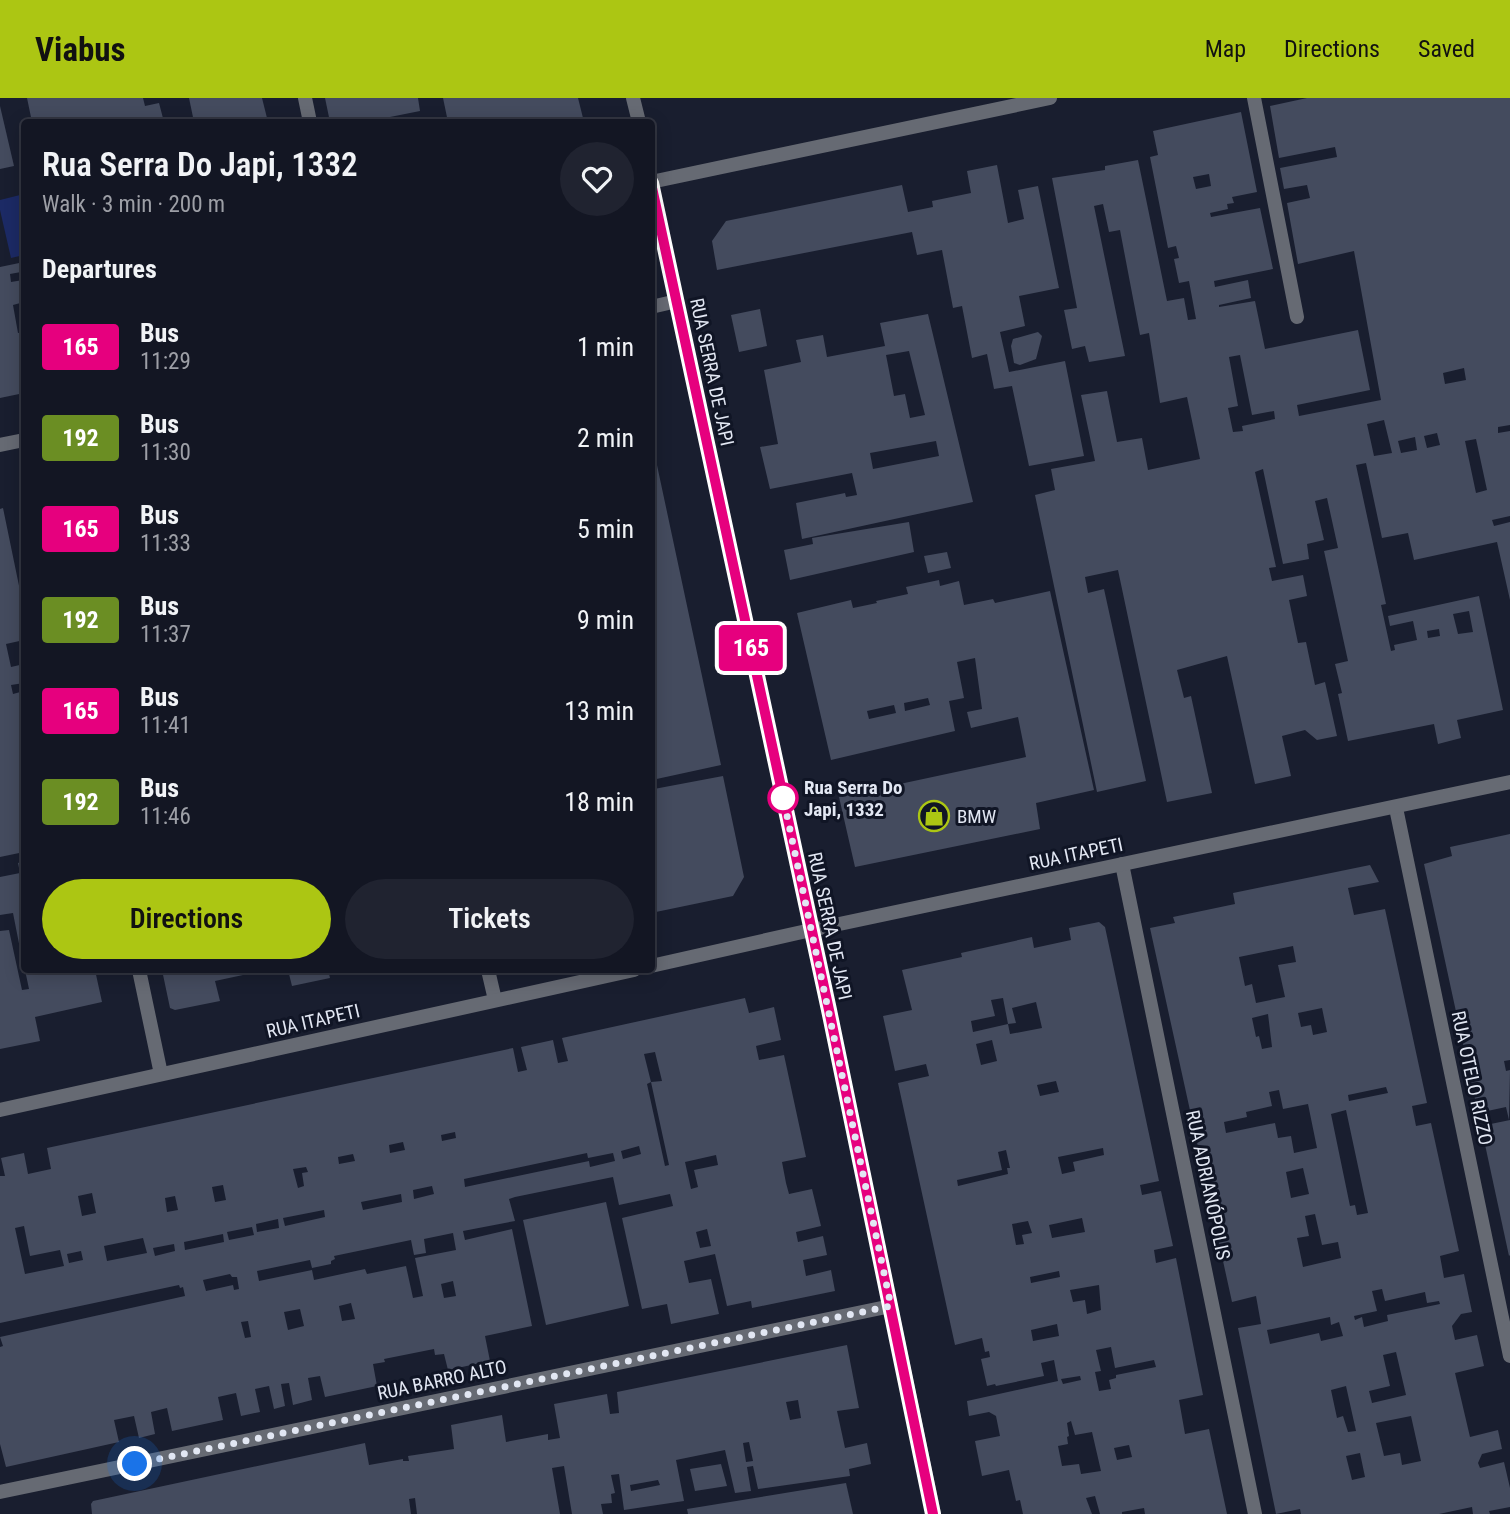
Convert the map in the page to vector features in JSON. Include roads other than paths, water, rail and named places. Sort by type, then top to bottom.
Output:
[{"type":"street","points":[[305,98],[309,119]]},
{"type":"street","points":[[634,98],[638,119]]},
{"type":"street","points":[[655,181],[1051,98]]},
{"type":"street","points":[[1254,98],[1297,317]]},
{"type":"street","name":"RUA SERRA DE JAPI","points":[[655,200],[933,1514]]},
{"type":"street","points":[[655,306],[677,301]]},
{"type":"street","points":[[0,445],[21,441]]},
{"type":"street","name":"RUA ITAPETI","points":[[655,965],[1510,782]]},
{"type":"street","name":"RUA OTELO RIZZO","points":[[1396,808],[1510,1356]]},
{"type":"street","name":"RUA ADRIANÓPOLIS","points":[[1122,863],[1255,1514]]},
{"type":"street","points":[[140,973],[161,1074]]},
{"type":"street","points":[[489,973],[495,1000]]},
{"type":"street","name":"RUA ITAPETI","points":[[0,1110],[620,973]]},
{"type":"street","name":"RUA BARRO ALTO","points":[[0,1492],[891,1306]]},
{"type":"place","name":"Rua Serra Do Japi, 1332","points":[[783,798]]},
{"type":"place","name":"BMW","points":[[934,816]]}]
